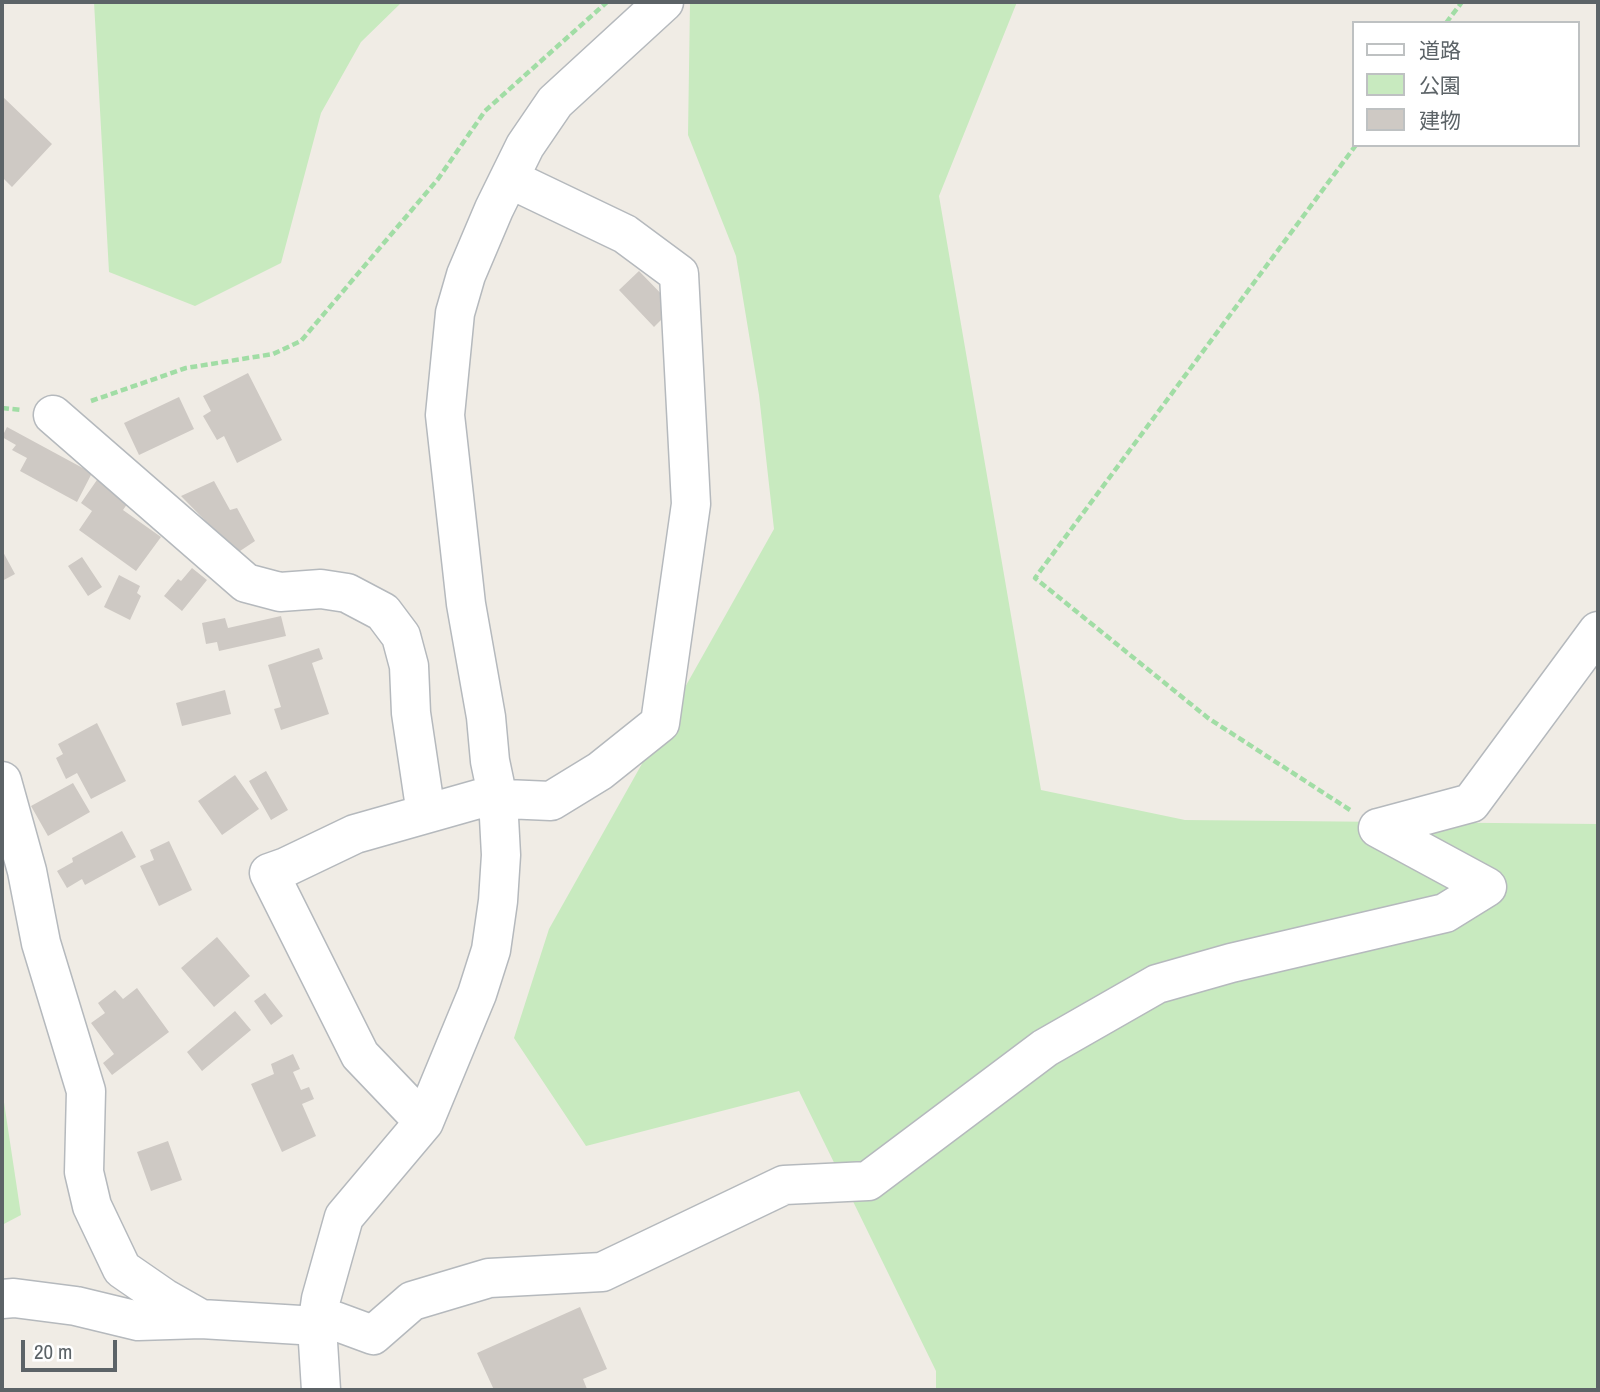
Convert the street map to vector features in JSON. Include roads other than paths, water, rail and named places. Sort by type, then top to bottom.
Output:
[{"type":"street","points":[[321,1390],[317,1326],[321,1299],[344,1217],[424,1122],[477,994],[491,950],[501,855],[498,799],[466,604],[444,415],[455,313],[481,240],[525,146],[555,102],[664,2]]},
{"type":"street","points":[[424,1122],[360,1055],[269,873],[355,834],[482,798],[551,801],[600,771],[660,723],[691,504],[679,274],[625,234],[510,179]]},
{"type":"street","points":[[53,415],[246,583],[280,592],[321,589],[347,593],[383,612],[401,636],[409,667],[411,713],[426,814]]},
{"type":"street","points":[[2,1299],[14,1298],[76,1306],[138,1321],[201,1319],[317,1326],[335,1321],[373,1335],[412,1301],[489,1278],[602,1272],[785,1185],[868,1181],[1045,1048],[1157,985],[1231,963],[1445,913],[1487,887],[1378,828],[1471,803],[1598,631]]},
{"type":"street","points":[[2,781],[27,871],[41,943],[86,1091],[84,1172],[92,1206],[122,1269],[201,1319]]}]
